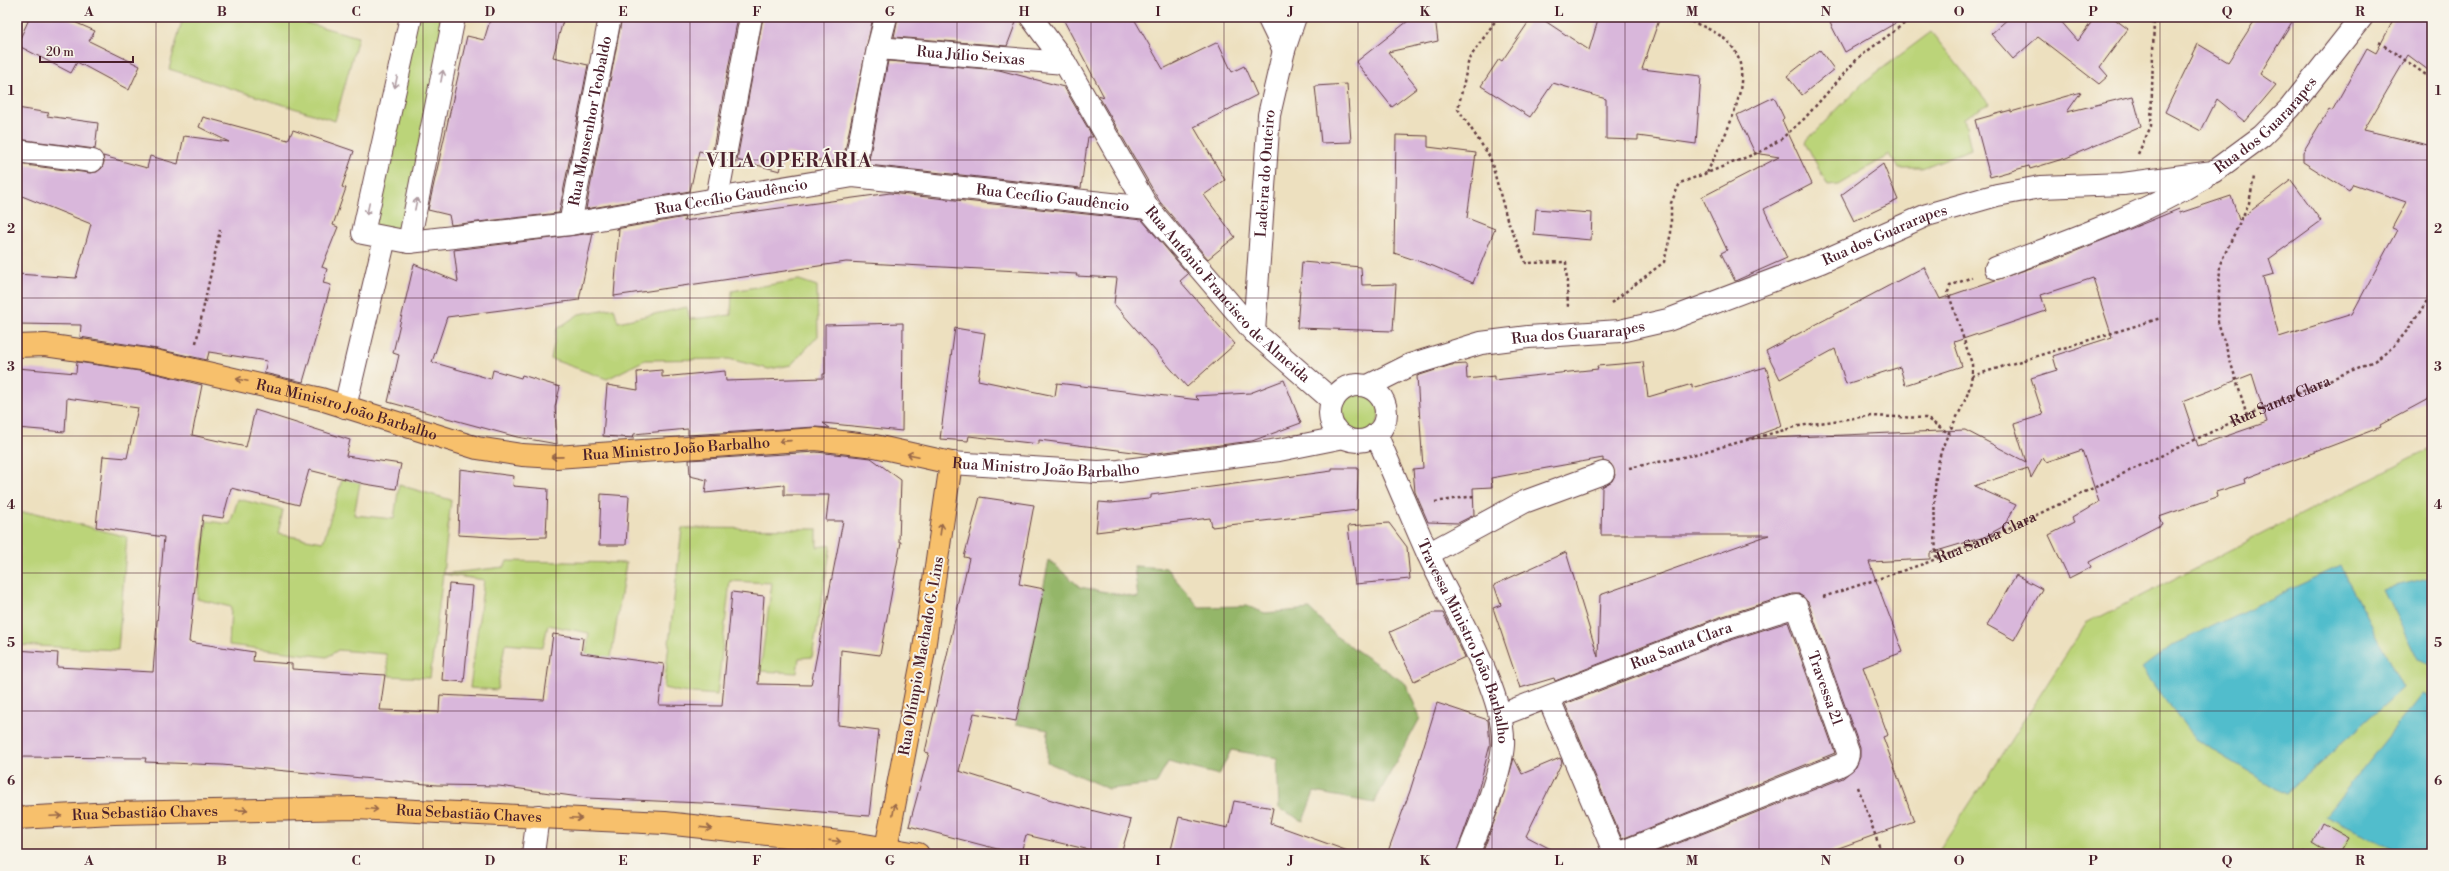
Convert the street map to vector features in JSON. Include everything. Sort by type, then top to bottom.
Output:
[{"type":"main road","name":"Rua Ministro João Barbalho","points":[[17,346],[44,345],[155,361],[321,399],[477,448],[522,455],[556,457],[816,439],[875,446],[951,463]]},
{"type":"main road","name":"Rua Olímpio Machado G. Lins","points":[[886,848],[923,656],[951,463]]},
{"type":"main road","name":"Rua Sebastião Chaves","points":[[17,818],[114,813],[355,808],[665,823],[886,848],[918,854]]},
{"type":"street","name":"Rua Cecílio Gaudêncio","points":[[411,17],[363,233],[409,242],[570,224],[716,198],[853,176],[1148,208]]},
{"type":"street","points":[[409,242],[454,17]]},
{"type":"street","name":"Rua Monsenhor Teobaldo","points":[[570,224],[610,17]]},
{"type":"street","points":[[716,198],[751,17]]},
{"type":"street","points":[[853,176],[878,48],[886,17]]},
{"type":"street","name":"Rua Antônio Francisco de Almeida","points":[[1031,17],[1064,63],[1148,208],[1254,332],[1333,401]]},
{"type":"street","points":[[1268,17],[1284,50]]},
{"type":"street","name":"Ladeira do Outeiro","points":[[1254,332],[1268,115],[1284,50],[1295,17]]},
{"type":"street","name":"Rua dos Guararapes","points":[[1368,386],[1410,365],[1481,343],[1620,331],[1668,320],[1820,262],[1927,215],[1997,195],[2040,187],[2123,184],[2213,172],[2262,136],[2290,108],[2359,21]]},
{"type":"street","name":"Rua Júlio Seixas","points":[[878,48],[1064,63]]},
{"type":"street","points":[[17,151],[92,161]]},
{"type":"street","points":[[1996,268],[2132,216],[2170,198],[2213,172]]},
{"type":"street","points":[[345,407],[385,238]]},
{"type":"street","points":[[1360,385],[1368,386],[1383,399],[1386,408],[1382,426],[1376,434],[1362,441],[1344,437],[1334,427],[1331,418],[1333,401],[1344,388],[1360,385]]},
{"type":"street","name":"Travessa Ministro João Barbalho","points":[[1376,434],[1428,554],[1483,668],[1501,715],[1503,743],[1501,761],[1468,854]]},
{"type":"street","name":"Rua Ministro João Barbalho","points":[[951,463],[1098,472],[1119,471],[1279,450],[1344,437]]},
{"type":"street","points":[[1428,554],[1524,502],[1603,474]]},
{"type":"street","name":"Rua Santa Clara","points":[[1501,715],[1721,630],[1796,606]]},
{"type":"street","name":"Travessa 21","points":[[1796,606],[1848,752],[1843,762]]},
{"type":"street","points":[[1548,697],[1612,847],[1619,852],[1625,851],[1843,762]]},
{"type":"street","points":[[533,854],[538,816]]},
{"type":"path","points":[[1498,17],[1469,59],[1458,109],[1490,157],[1507,219],[1526,263],[1566,262],[1569,335]]},
{"type":"path","points":[[1680,17],[1722,36],[1734,49],[1740,69],[1742,86],[1739,100],[1707,173]]},
{"type":"path","points":[[1605,307],[1664,262],[1671,234],[1671,202],[1680,183],[1762,151],[1781,139],[1804,119],[1858,58],[1913,17]]},
{"type":"path","points":[[2123,184],[2151,126],[2154,17]]},
{"type":"path","points":[[2359,21],[2432,79]]},
{"type":"path","points":[[2247,415],[2218,322],[2220,264],[2248,203],[2262,136]]},
{"type":"path","points":[[190,369],[220,230]]},
{"type":"path","points":[[1936,558],[1934,497],[1942,450],[1966,402],[1972,376],[1972,364],[1948,292],[1950,286],[1996,268]]},
{"type":"path","name":"Rua Santa Clara","points":[[1796,606],[1936,558],[1988,538],[2247,415],[2356,370],[2390,352],[2400,341],[2432,293]]},
{"type":"path","points":[[1972,376],[2162,318]]},
{"type":"path","points":[[1603,474],[1688,456],[1799,426],[1868,416],[1926,418],[1950,434]]},
{"type":"path","points":[[1407,505],[1459,500],[1480,494]]},
{"type":"path","points":[[1843,762],[1882,854]]},
{"type":"path","points":[[602,854],[603,850]]},
{"type":"green space","points":[[183,17],[285,17],[358,37],[335,121],[169,69]]},
{"type":"green space","points":[[415,17],[461,17],[411,237],[370,228]]},
{"type":"green space","points":[[1931,32],[1989,104],[1964,118],[1971,149],[1922,168],[1899,168],[1889,155],[1838,185],[1828,186],[1805,142],[1864,82]]},
{"type":"green space","points":[[799,280],[817,286],[818,336],[791,365],[769,369],[729,359],[645,360],[607,379],[551,359],[557,329],[579,314],[614,308],[618,322],[687,307],[690,319],[731,315],[732,291]]},
{"type":"green space","points":[[1354,393],[1362,393],[1370,396],[1376,402],[1379,414],[1376,426],[1370,432],[1362,435],[1354,435],[1346,432],[1340,426],[1337,418],[1337,410],[1340,402],[1346,396]]},
{"type":"green space","points":[[2432,447],[2432,854],[1937,854],[2086,624]]},
{"type":"green space","points":[[343,476],[361,478],[354,515],[394,519],[399,485],[451,500],[430,678],[389,676],[386,654],[338,650],[327,657],[229,645],[231,607],[197,599],[207,521],[230,524],[238,499],[283,510],[278,534],[323,542]]},
{"type":"green space","points":[[17,513],[36,513],[127,537],[118,650],[17,645]]},
{"type":"green space","points":[[682,528],[817,529],[817,547],[831,545],[812,657],[799,658],[797,673],[760,671],[772,583],[730,581],[717,695],[681,692],[664,688]]},
{"type":"green space","points":[[1049,560],[1080,587],[1138,598],[1134,566],[1166,568],[1199,607],[1247,606],[1265,613],[1310,609],[1337,637],[1406,684],[1420,718],[1374,803],[1314,792],[1303,821],[1279,808],[1277,758],[1231,750],[1219,775],[1168,762],[1156,784],[1109,789],[1047,762],[1048,730],[1016,724]]},
{"type":"green space","points":[[507,561],[626,563],[608,677],[583,674],[589,633],[548,625],[543,647],[505,644],[497,690],[470,688],[484,580],[443,574],[504,567]]},
{"type":"water","points":[[2340,566],[2403,688],[2286,794],[2195,739],[2142,668],[2174,644]]},
{"type":"water","points":[[2432,577],[2432,665],[2418,660],[2383,589]]},
{"type":"water","points":[[2422,694],[2432,698],[2432,845],[2412,854],[2404,854],[2325,816]]},
{"type":"building","points":[[30,17],[63,17],[95,31],[89,41],[140,66],[129,90],[77,62],[71,73],[17,45]]},
{"type":"building","points":[[491,17],[564,17],[553,57],[588,65],[559,213],[451,225],[449,215],[428,210],[467,36],[484,40]]},
{"type":"building","points":[[622,17],[738,17],[712,154],[699,151],[690,191],[586,209]]},
{"type":"building","points":[[763,17],[873,17],[842,165],[785,152],[780,171],[737,160]]},
{"type":"building","points":[[898,17],[1018,17],[1007,46],[894,37]]},
{"type":"building","points":[[1062,17],[1133,17],[1163,69],[1218,42],[1232,72],[1244,66],[1257,95],[1194,127],[1225,180],[1204,195],[1235,237],[1208,259],[1160,202],[1098,95],[1104,97]]},
{"type":"building","points":[[1413,17],[1435,17],[1438,41],[1388,52],[1417,88],[1392,107],[1356,62]]},
{"type":"building","points":[[1532,17],[1539,17],[1589,50],[1599,17],[1660,17],[1642,69],[1701,76],[1696,144],[1638,136],[1638,140],[1606,139],[1606,99],[1553,83],[1530,117],[1481,86],[1499,59],[1502,61]]},
{"type":"building","points":[[1827,17],[1906,17],[1845,52]]},
{"type":"building","points":[[2010,17],[2061,17],[2059,19],[2078,41],[2095,17],[2112,17],[2128,29],[2100,67],[2108,76],[2099,84],[2038,37],[2013,59],[1991,34]]},
{"type":"building","points":[[2257,17],[2295,17],[2260,74],[2276,85],[2245,122],[2217,99],[2201,131],[2165,112],[2198,44],[2228,62]]},
{"type":"building","points":[[2395,17],[2432,17],[2432,73],[2408,55],[2364,130],[2432,146],[2432,397],[2380,425],[2381,427],[2244,479],[2245,483],[2216,492],[2217,497],[2159,517],[2162,524],[2089,562],[2091,567],[2069,578],[2049,535],[2074,522],[2072,518],[2099,502],[2082,450],[2046,462],[2043,457],[2031,478],[2028,468],[1974,486],[2016,505],[2004,526],[1984,537],[1930,553],[1930,559],[1869,562],[1903,652],[1863,667],[1888,735],[1883,737],[1914,821],[1822,854],[1651,854],[1843,778],[1856,767],[1860,757],[1860,748],[1808,602],[1799,594],[1792,594],[1717,618],[1555,681],[1554,678],[1520,688],[1493,608],[1501,605],[1494,585],[1566,552],[1598,657],[1600,595],[1769,535],[1601,535],[1602,487],[1612,481],[1615,475],[1611,464],[1603,461],[1603,458],[1491,478],[1492,487],[1473,488],[1474,515],[1458,523],[1428,522],[1415,492],[1413,469],[1423,468],[1417,376],[1451,365],[1466,364],[1467,379],[1494,376],[1494,380],[1598,369],[1597,366],[1643,362],[1648,397],[1692,384],[1692,388],[1766,367],[1782,426],[1747,439],[1965,430],[2026,462],[2014,424],[2043,415],[2031,378],[2057,370],[2053,356],[2112,337],[2093,278],[2041,295],[2046,311],[1954,342],[1962,366],[1905,385],[1900,367],[1846,384],[1835,349],[1780,379],[1766,351],[1924,267],[1940,299],[2054,260],[2179,209],[2180,213],[2231,196],[2239,220],[2291,180],[2321,221],[2269,259],[2274,274],[2263,277],[2279,337],[2352,314],[2397,230],[2392,228],[2406,202],[2353,184],[2349,191],[2303,162],[2303,152],[2329,109],[2332,111],[2367,48],[2376,53]],"holes":[[[2252,374],[2267,422],[2198,446],[2183,401]]]},
{"type":"building","points":[[1820,50],[1834,69],[1802,95],[1787,76]]},
{"type":"building","points":[[888,61],[999,70],[1064,87],[1093,137],[1088,137],[1081,188],[868,165]]},
{"type":"building","points":[[1347,84],[1351,142],[1321,143],[1315,86]]},
{"type":"building","points":[[2081,92],[2067,112],[2133,96],[2141,126],[2066,158],[2030,169],[2029,166],[1990,177],[1975,120],[2011,110],[2011,112]]},
{"type":"building","points":[[1774,97],[1784,118],[1782,120],[1812,184],[1764,209],[1787,258],[1735,281],[1721,253],[1727,250],[1702,197],[1779,157],[1755,153],[1737,115]]},
{"type":"building","points":[[17,108],[49,113],[47,116],[98,123],[95,149],[17,139]]},
{"type":"building","points":[[203,117],[288,140],[293,130],[354,151],[342,187],[346,188],[333,225],[338,227],[322,267],[327,269],[323,283],[331,285],[303,382],[264,373],[267,361],[209,352],[207,360],[157,349],[80,337],[81,325],[17,324],[17,274],[76,278],[91,224],[17,194],[17,164],[90,173],[97,172],[102,168],[104,162],[103,156],[147,168],[150,156],[178,164],[184,136],[229,142],[199,127]]},
{"type":"building","points":[[1396,135],[1428,136],[1428,147],[1476,153],[1467,218],[1495,229],[1473,283],[1433,266],[1394,253]]},
{"type":"building","points":[[1883,164],[1898,200],[1854,221],[1841,195]]},
{"type":"building","points":[[890,193],[1142,220],[1188,274],[1180,281],[1235,344],[1187,387],[1114,304],[1117,278],[1076,276],[1077,274],[846,262],[614,296],[619,229],[616,229],[685,217],[684,221]]},
{"type":"building","points":[[1536,209],[1592,213],[1591,240],[1534,235]]},
{"type":"building","points":[[593,233],[579,300],[447,317],[432,362],[491,379],[493,370],[521,378],[522,375],[560,387],[555,407],[557,444],[517,437],[388,402],[399,355],[393,353],[414,264],[458,282],[454,250]]},
{"type":"building","points":[[1302,262],[1361,267],[1362,285],[1396,284],[1393,331],[1297,328]]},
{"type":"building","points":[[903,323],[902,431],[823,423],[830,428],[815,427],[688,435],[688,429],[634,434],[633,438],[603,436],[607,385],[638,390],[637,372],[662,370],[662,377],[725,371],[726,381],[823,378],[823,374],[825,374],[825,325]]},
{"type":"building","points":[[955,328],[985,333],[978,380],[1055,396],[1057,383],[1199,400],[1195,396],[1250,393],[1284,380],[1301,423],[1252,441],[1149,454],[1039,440],[1039,444],[969,436],[968,441],[940,439]]},
{"type":"building","points":[[77,362],[153,373],[202,385],[192,435],[246,447],[255,410],[350,440],[346,456],[401,464],[396,489],[365,484],[309,470],[299,505],[231,488],[223,518],[203,515],[189,642],[254,652],[253,661],[292,664],[292,669],[385,675],[380,710],[439,712],[440,695],[544,700],[553,634],[583,638],[581,653],[664,664],[659,705],[722,706],[732,592],[764,596],[758,684],[811,685],[843,521],[826,521],[829,495],[784,495],[784,485],[705,493],[707,480],[690,476],[689,460],[816,452],[871,458],[901,480],[899,542],[901,542],[880,655],[841,650],[838,725],[879,730],[869,816],[725,804],[587,798],[499,786],[437,785],[222,765],[145,762],[146,758],[17,757],[17,650],[58,653],[57,667],[153,672],[164,537],[96,527],[103,456],[127,458],[138,408],[67,398],[65,432],[17,428],[17,368],[76,373]]},
{"type":"building","points":[[1332,468],[1358,468],[1357,510],[1212,527],[1210,518],[1096,532],[1099,502],[1111,503],[1148,499],[1151,498],[1151,495],[1332,471]]},
{"type":"building","points":[[460,469],[514,476],[513,486],[548,489],[546,537],[509,538],[458,535]]},
{"type":"building","points":[[601,494],[629,496],[626,545],[599,545]]},
{"type":"building","points":[[980,497],[1034,505],[1019,584],[1044,589],[1016,721],[974,713],[959,771],[1058,802],[1131,820],[1121,854],[1107,854],[1026,835],[1021,852],[1005,851],[909,826],[929,753],[925,752],[969,558],[964,557]]},
{"type":"building","points":[[1389,523],[1407,547],[1410,579],[1355,584],[1348,526]]},
{"type":"building","points":[[2016,575],[2042,589],[2014,640],[1987,625]]},
{"type":"building","points":[[449,584],[473,586],[464,682],[442,680]]},
{"type":"building","points":[[1433,613],[1443,613],[1465,657],[1414,681],[1390,632]]},
{"type":"building","points":[[1788,622],[1835,753],[1622,839],[1565,704],[1725,642]]},
{"type":"building","points":[[1437,703],[1488,720],[1490,745],[1477,795],[1456,854],[1387,854],[1410,791]]},
{"type":"building","points":[[1514,758],[1522,774],[1560,758],[1562,762],[1526,836],[1560,854],[1482,854],[1501,803]]},
{"type":"building","points":[[1234,801],[1273,808],[1270,823],[1348,851],[1347,854],[1170,854],[1179,817],[1228,828]]},
{"type":"building","points":[[2322,822],[2349,837],[2339,854],[2330,854],[2312,843]]},
{"type":"district","name":"VILA OPERÁRIA","points":[[789,160]]}]
